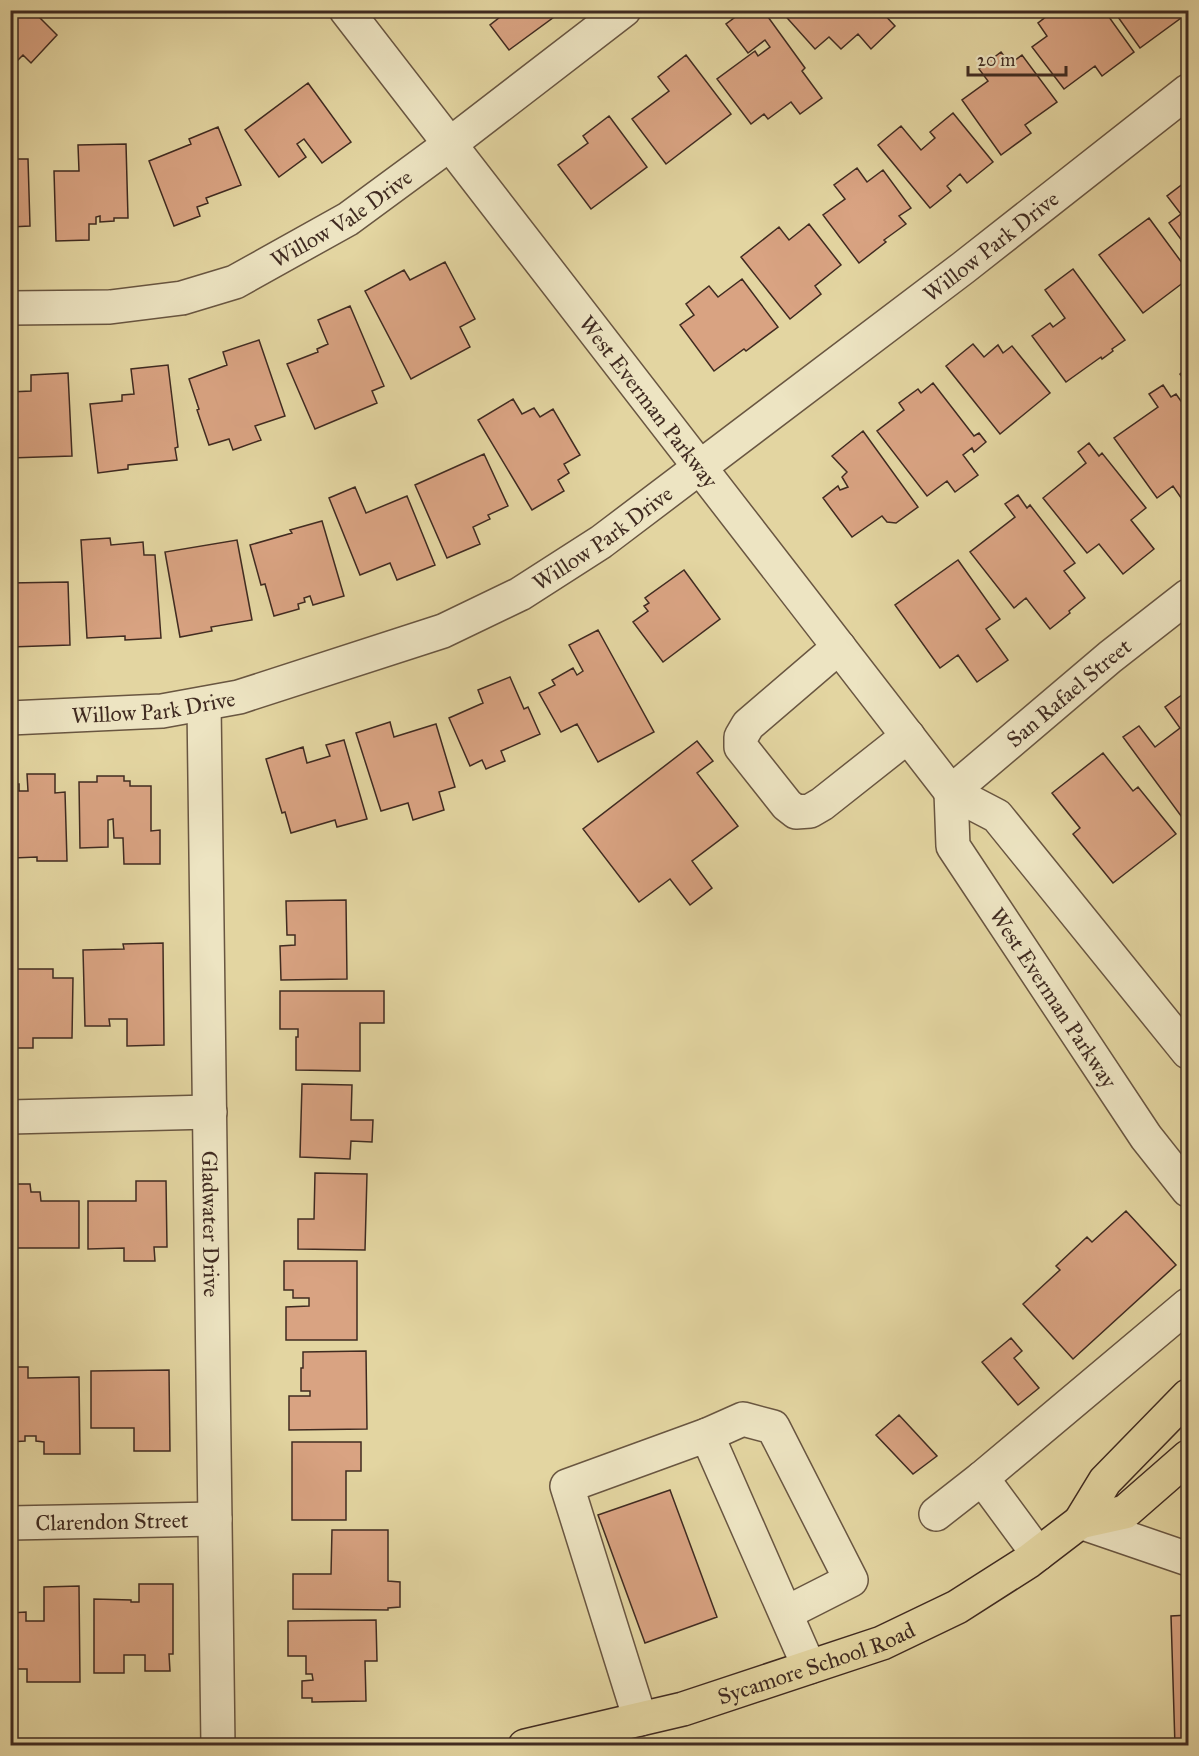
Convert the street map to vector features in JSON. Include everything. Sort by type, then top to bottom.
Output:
[{"type":"main road","name":"Sycamore School Road","points":[[525,1746],[683,1709],[882,1643],[957,1607],[1038,1554],[1080,1522],[1105,1481],[1188,1396]]},
{"type":"main road","name":"Sycamore School Road","points":[[1080,1522],[1125,1512],[1188,1457]]},
{"type":"street","name":"West Everman Parkway","points":[[346,10],[951,792],[997,816],[1188,1052]]},
{"type":"street","name":"Willow Vale Drive","points":[[10,308],[110,307],[182,297],[235,282],[348,219],[624,10]]},
{"type":"street","name":"Willow Park Drive","points":[[10,718],[162,711],[239,697],[443,631],[520,594],[601,542],[700,468],[963,268],[1188,91]]},
{"type":"street","name":"San Rafael Street","points":[[951,792],[1110,657],[1188,596]]},
{"type":"street","points":[[839,647],[748,725],[741,737],[741,747],[787,805],[796,812],[810,811],[822,804],[908,736]]},
{"type":"street","name":"Gladwater Drive","points":[[204,704],[218,1746]]},
{"type":"street","name":"West Everman Parkway","points":[[951,792],[953,846],[1146,1137],[1188,1190]]},
{"type":"street","points":[[10,1117],[210,1112]]},
{"type":"street","points":[[936,1514],[1188,1305]]},
{"type":"street","points":[[640,1719],[567,1486],[707,1435],[743,1419],[773,1427],[851,1580],[786,1613]]},
{"type":"street","points":[[707,1435],[809,1667]]},
{"type":"street","points":[[981,1478],[1038,1554]]},
{"type":"street","name":"Clarendon Street","points":[[10,1523],[215,1519]]},
{"type":"street","points":[[1080,1522],[1188,1559]]},
{"type":"building","points":[[10,10],[32,10],[57,35],[31,63],[23,55],[10,68]]},
{"type":"building","points":[[509,10],[550,10],[554,17],[509,50],[490,25]]},
{"type":"building","points":[[745,10],[763,10],[805,68],[802,71],[822,98],[800,114],[791,102],[768,119],[764,114],[751,124],[717,79],[755,51],[758,56],[770,47],[765,40],[748,53],[726,24]]},
{"type":"building","points":[[780,10],[880,10],[895,26],[871,49],[858,34],[841,49],[829,37],[815,49]]},
{"type":"building","points":[[1055,10],[1104,10],[1134,52],[1102,76],[1095,66],[1064,89],[1032,47],[1047,36],[1038,23]]},
{"type":"building","points":[[1113,10],[1177,10],[1181,18],[1140,48]]},
{"type":"building","points":[[1001,52],[1010,64],[1022,55],[1057,102],[1025,125],[1031,133],[1001,155],[962,100],[988,81],[979,69]]},
{"type":"building","points":[[686,55],[731,114],[666,164],[632,119],[669,91],[658,77]]},
{"type":"building","points":[[308,83],[351,142],[322,163],[304,139],[297,144],[306,157],[279,177],[245,130]]},
{"type":"building","points":[[953,113],[993,162],[967,183],[960,174],[947,186],[951,191],[930,208],[878,145],[901,126],[921,150],[935,138],[930,132]]},
{"type":"building","points":[[609,116],[647,167],[591,209],[558,165],[588,143],[583,136]]},
{"type":"building","points":[[218,127],[241,185],[206,198],[208,203],[197,207],[200,216],[174,226],[149,161],[191,144],[189,139]]},
{"type":"building","points":[[126,144],[128,218],[114,218],[114,221],[100,222],[100,216],[96,217],[96,224],[89,224],[89,240],[56,241],[54,171],[79,171],[78,145]]},
{"type":"building","points":[[10,159],[28,159],[30,226],[10,227]]},
{"type":"building","points":[[857,168],[867,182],[883,170],[911,208],[899,216],[906,224],[859,263],[823,215],[845,199],[834,185]]},
{"type":"building","points":[[1188,180],[1188,249],[1169,223],[1181,214],[1167,196]]},
{"type":"building","points":[[1149,218],[1188,271],[1188,279],[1143,313],[1099,255]]},
{"type":"building","points":[[809,224],[841,265],[815,286],[821,294],[790,319],[741,257],[779,227],[789,240]]},
{"type":"building","points":[[445,262],[475,319],[460,327],[470,347],[411,379],[365,291],[404,270],[410,280]]},
{"type":"building","points":[[1073,269],[1125,340],[1102,359],[1101,357],[1066,382],[1032,336],[1050,323],[1053,327],[1065,318],[1045,290]]},
{"type":"building","points":[[742,279],[778,327],[714,371],[680,325],[694,315],[686,304],[709,286],[718,297]]},
{"type":"building","points":[[350,306],[384,386],[372,391],[377,403],[315,429],[287,364],[318,352],[317,349],[328,344],[318,320]]},
{"type":"building","points":[[259,340],[285,416],[255,426],[261,440],[233,450],[229,439],[209,445],[189,379],[227,365],[223,352]]},
{"type":"building","points":[[973,344],[984,357],[998,345],[1003,353],[1012,346],[1050,393],[1000,434],[946,366]]},
{"type":"building","points":[[168,365],[178,447],[175,448],[177,460],[128,465],[128,469],[98,473],[90,404],[122,401],[122,395],[134,394],[131,369]]},
{"type":"building","points":[[1188,367],[1188,385],[1180,374]]},
{"type":"building","points":[[68,373],[72,456],[10,458],[10,392],[31,391],[31,375]]},
{"type":"building","points":[[933,383],[974,436],[979,433],[986,442],[974,452],[972,448],[963,455],[978,475],[955,492],[947,481],[927,496],[877,431],[904,410],[899,403],[918,389],[921,393]]},
{"type":"building","points":[[1163,385],[1171,397],[1176,394],[1188,411],[1188,508],[1173,486],[1157,498],[1114,438],[1158,407],[1149,394]]},
{"type":"building","points":[[513,399],[522,414],[534,408],[540,417],[553,409],[580,455],[564,464],[569,473],[558,480],[564,491],[532,510],[478,420]]},
{"type":"building","points":[[863,431],[918,507],[896,523],[887,522],[882,516],[852,537],[823,498],[838,486],[840,490],[848,487],[842,477],[847,472],[832,456]]},
{"type":"building","points":[[1089,443],[1099,456],[1102,453],[1146,508],[1131,520],[1154,549],[1123,574],[1099,544],[1087,553],[1043,498],[1086,463],[1078,452]]},
{"type":"building","points":[[484,454],[508,506],[488,515],[490,519],[473,527],[480,544],[447,558],[415,485]]},
{"type":"building","points":[[355,487],[366,513],[407,496],[435,565],[397,580],[390,563],[360,575],[329,498]]},
{"type":"building","points":[[1018,495],[1027,508],[1030,505],[1075,563],[1064,571],[1085,598],[1050,629],[1026,598],[1014,608],[970,552],[1015,517],[1005,504]]},
{"type":"building","points":[[322,521],[344,596],[313,605],[310,596],[304,598],[305,602],[298,604],[299,609],[274,616],[265,584],[261,585],[250,545],[292,533],[290,530]]},
{"type":"building","points":[[110,538],[111,545],[143,542],[144,555],[155,555],[161,638],[125,640],[125,636],[87,638],[81,540]]},
{"type":"building","points":[[237,540],[252,620],[211,627],[212,631],[180,637],[165,552]]},
{"type":"building","points":[[958,560],[1000,619],[986,629],[1008,660],[977,682],[958,655],[940,668],[895,605]]},
{"type":"building","points":[[684,570],[720,619],[663,662],[633,622],[648,611],[644,606],[649,603],[645,598]]},
{"type":"building","points":[[68,582],[70,645],[10,647],[10,583]]},
{"type":"building","points":[[598,630],[654,732],[598,762],[577,724],[561,732],[539,693],[555,685],[552,680],[573,668],[577,675],[583,671],[569,645]]},
{"type":"building","points":[[510,677],[524,709],[528,707],[540,734],[501,751],[505,761],[486,769],[482,760],[470,766],[449,718],[483,703],[478,690]]},
{"type":"building","points":[[1186,692],[1188,696],[1188,817],[1184,820],[1123,737],[1139,726],[1155,747],[1180,728],[1165,707]]},
{"type":"building","points":[[390,722],[394,737],[436,724],[455,787],[439,792],[444,810],[413,820],[408,803],[381,811],[356,733]]},
{"type":"building","points":[[344,740],[367,819],[337,827],[335,820],[291,833],[285,812],[282,813],[266,759],[303,747],[307,763],[330,756],[326,745]]},
{"type":"building","points":[[697,741],[713,761],[697,773],[738,826],[692,861],[712,888],[690,905],[670,879],[639,902],[583,829]]},
{"type":"building","points":[[1103,753],[1133,791],[1138,787],[1176,834],[1113,883],[1073,834],[1080,828],[1052,793]]},
{"type":"building","points":[[27,774],[55,774],[55,793],[65,792],[67,861],[37,861],[37,857],[13,858],[12,847],[10,847],[10,784],[19,784],[19,791],[28,791]]},
{"type":"building","points":[[97,776],[124,776],[124,781],[130,781],[130,786],[151,786],[151,831],[160,830],[160,864],[124,864],[123,838],[114,838],[113,819],[108,820],[108,847],[80,848],[79,782],[97,782]]},
{"type":"building","points":[[346,900],[347,979],[281,980],[280,946],[295,945],[295,935],[287,935],[286,901]]},
{"type":"building","points":[[163,943],[164,1045],[127,1046],[127,1019],[109,1019],[110,1026],[85,1026],[83,950],[124,949],[123,944]]},
{"type":"building","points":[[10,969],[53,969],[53,978],[73,978],[72,1038],[33,1038],[33,1048],[10,1048]]},
{"type":"building","points":[[280,991],[384,991],[384,1023],[360,1023],[360,1071],[296,1070],[298,1029],[280,1029]]},
{"type":"building","points":[[302,1084],[352,1085],[351,1120],[373,1120],[372,1142],[351,1141],[350,1159],[300,1157]]},
{"type":"building","points":[[315,1173],[367,1174],[365,1250],[298,1249],[298,1219],[314,1219]]},
{"type":"building","points":[[136,1181],[166,1181],[167,1247],[154,1247],[155,1261],[124,1261],[124,1248],[88,1249],[88,1201],[136,1201]]},
{"type":"building","points":[[10,1184],[30,1184],[31,1192],[40,1192],[41,1201],[79,1201],[79,1248],[10,1248]]},
{"type":"building","points":[[1126,1211],[1176,1265],[1073,1359],[1023,1304],[1060,1270],[1056,1266],[1087,1237],[1092,1242]]},
{"type":"building","points":[[284,1261],[357,1261],[357,1340],[286,1340],[286,1307],[309,1306],[309,1298],[293,1298],[293,1290],[284,1290]]},
{"type":"building","points":[[1011,1338],[1022,1351],[1014,1358],[1039,1388],[1018,1405],[982,1362]]},
{"type":"building","points":[[366,1351],[367,1429],[289,1430],[289,1396],[310,1396],[310,1391],[301,1391],[303,1352]]},
{"type":"building","points":[[10,1367],[28,1367],[28,1378],[79,1377],[80,1454],[44,1454],[44,1442],[36,1441],[36,1436],[25,1436],[25,1441],[10,1442]]},
{"type":"building","points":[[169,1370],[170,1451],[134,1451],[134,1428],[91,1428],[91,1371]]},
{"type":"building","points":[[899,1415],[937,1456],[913,1474],[876,1435]]},
{"type":"building","points":[[292,1442],[361,1442],[361,1471],[346,1471],[346,1520],[292,1520]]},
{"type":"building","points":[[670,1490],[717,1617],[645,1643],[598,1515]]},
{"type":"building","points":[[332,1530],[388,1530],[388,1581],[400,1582],[400,1607],[388,1608],[388,1610],[293,1609],[293,1574],[331,1574]]},
{"type":"building","points":[[139,1584],[173,1584],[173,1654],[169,1654],[170,1671],[145,1671],[145,1655],[124,1655],[124,1673],[94,1673],[94,1599],[139,1602]]},
{"type":"building","points":[[79,1586],[80,1682],[27,1682],[27,1669],[10,1669],[10,1613],[26,1612],[26,1621],[44,1621],[44,1587]]},
{"type":"building","points":[[1188,1615],[1188,1746],[1175,1746],[1171,1616]]},
{"type":"building","points":[[376,1620],[377,1661],[365,1661],[366,1701],[312,1702],[312,1698],[302,1698],[302,1681],[313,1680],[312,1674],[306,1674],[306,1656],[288,1656],[288,1621]]}]
